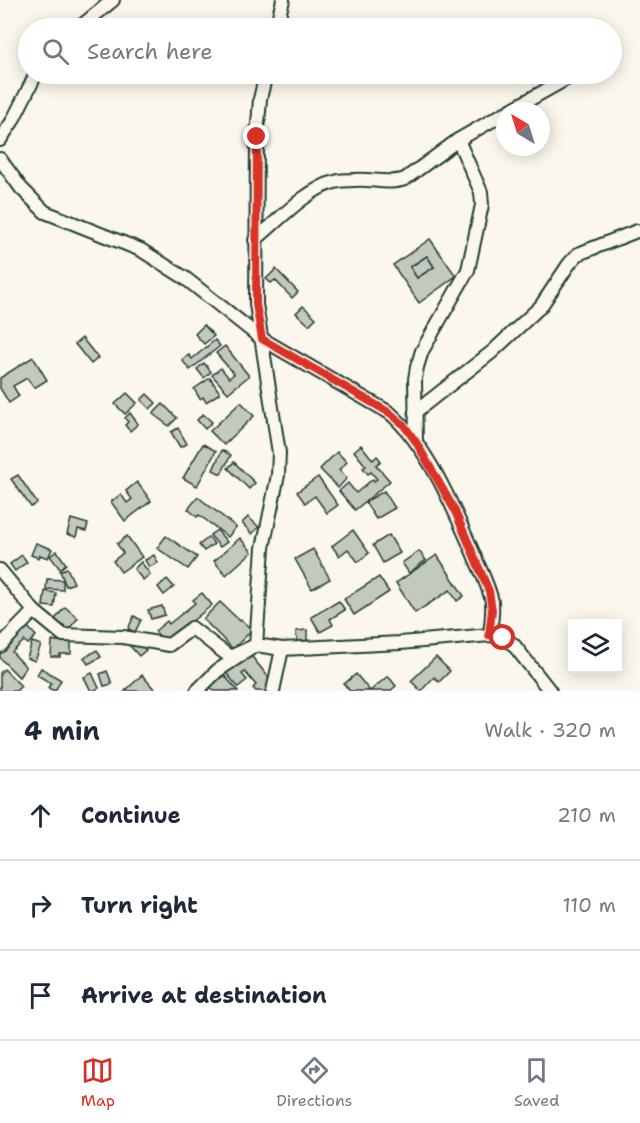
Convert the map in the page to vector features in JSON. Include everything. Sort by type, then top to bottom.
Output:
[{"type":"street","points":[[91,18],[113,0]]},
{"type":"street","points":[[278,18],[283,0]]},
{"type":"street","points":[[0,140],[31,84]]},
{"type":"street","points":[[256,645],[263,548],[278,475],[279,453],[256,304],[257,137],[264,84]]},
{"type":"street","points":[[525,102],[557,84]]},
{"type":"street","points":[[255,240],[311,193],[323,186],[358,179],[398,181],[413,174],[458,140],[496,118]]},
{"type":"street","points":[[416,442],[417,367],[422,351],[468,270],[482,205],[481,192],[458,140]]},
{"type":"street","points":[[0,159],[21,188],[45,212],[141,250],[184,278],[262,339],[390,413],[403,424],[416,442],[454,509],[489,591],[492,610],[489,635]]},
{"type":"street","points":[[415,412],[492,352],[542,306],[578,254],[637,231]]},
{"type":"street","points":[[0,570],[34,611],[63,635],[123,637],[169,645],[192,628],[230,657],[256,645],[282,649],[400,643],[489,635],[503,638],[513,644],[550,691]]},
{"type":"street","points":[[0,646],[34,611]]},
{"type":"street","points":[[197,691],[217,671],[256,645]]},
{"type":"street","points":[[273,691],[282,649]]},
{"type":"building","points":[[430,239],[456,276],[419,303],[393,265]],"holes":[[[427,256],[434,267],[417,278],[410,267]]]},
{"type":"building","points":[[427,256],[434,267],[417,278],[410,267]]},
{"type":"building","points":[[276,269],[298,292],[292,298],[275,280],[271,283],[266,279]]},
{"type":"building","points":[[303,306],[316,318],[309,325],[296,313]]},
{"type":"building","points":[[204,325],[214,336],[204,344],[195,334]]},
{"type":"building","points":[[82,338],[98,358],[91,364],[75,344]]},
{"type":"building","points":[[215,340],[220,346],[190,370],[182,360],[189,355],[192,359]]},
{"type":"building","points":[[225,346],[249,376],[228,393],[212,375],[221,368],[229,378],[234,374],[216,353]]},
{"type":"building","points":[[33,357],[47,380],[34,388],[27,378],[13,386],[19,396],[9,403],[0,388],[0,378]]},
{"type":"building","points":[[204,363],[211,372],[204,378],[197,369]]},
{"type":"building","points":[[210,378],[220,393],[206,402],[203,397],[200,399],[194,389]]},
{"type":"building","points":[[127,393],[137,403],[125,414],[115,404]]},
{"type":"building","points":[[147,394],[156,403],[150,409],[141,400]]},
{"type":"building","points":[[241,402],[254,416],[224,445],[210,431]]},
{"type":"building","points":[[163,404],[177,418],[169,426],[153,414]]},
{"type":"building","points":[[130,413],[138,424],[130,431],[125,425],[128,422],[125,418]]},
{"type":"building","points":[[203,414],[212,422],[205,429],[197,420]]},
{"type":"building","points":[[178,428],[187,444],[180,447],[171,432]]},
{"type":"building","points":[[203,444],[216,451],[197,486],[183,478]]},
{"type":"building","points":[[361,445],[373,460],[377,456],[381,461],[376,465],[390,481],[355,510],[339,491],[348,483],[356,493],[373,479],[374,481],[377,479],[363,468],[366,466],[354,451]]},
{"type":"building","points":[[222,450],[231,455],[221,474],[213,470]]},
{"type":"building","points":[[337,452],[347,462],[339,470],[347,478],[338,488],[320,469]]},
{"type":"building","points":[[234,462],[255,483],[249,489],[228,468]]},
{"type":"building","points":[[18,475],[37,503],[31,507],[11,479]]},
{"type":"building","points":[[318,477],[338,505],[327,513],[315,496],[305,503],[297,492]]},
{"type":"building","points":[[137,482],[151,501],[125,521],[111,502],[121,494],[127,503],[132,499],[126,491]]},
{"type":"building","points":[[384,491],[395,508],[376,519],[365,502]]},
{"type":"building","points":[[198,497],[236,527],[228,537],[188,509]]},
{"type":"building","points":[[248,517],[259,527],[252,534],[242,523]]},
{"type":"building","points":[[71,519],[88,524],[86,531],[78,529],[76,537],[67,534]]},
{"type":"building","points":[[217,530],[227,542],[220,547],[210,535]]},
{"type":"building","points":[[353,530],[369,553],[358,562],[348,549],[339,556],[332,546]]},
{"type":"building","points":[[389,535],[400,553],[383,563],[373,545]]},
{"type":"building","points":[[127,536],[142,557],[121,572],[113,561],[123,553],[117,544]]},
{"type":"building","points":[[166,536],[197,557],[188,569],[157,548]]},
{"type":"building","points":[[209,537],[214,544],[204,551],[199,545]]},
{"type":"building","points":[[240,538],[252,552],[226,575],[214,561]]},
{"type":"building","points":[[36,543],[52,549],[48,558],[31,555]]},
{"type":"building","points":[[313,549],[330,579],[312,589],[295,559]]},
{"type":"building","points":[[57,551],[66,564],[60,569],[50,556]]},
{"type":"building","points":[[419,551],[426,560],[409,573],[402,563]]},
{"type":"building","points":[[22,555],[27,562],[15,571],[10,564]]},
{"type":"building","points":[[154,555],[158,563],[149,567],[145,560]]},
{"type":"building","points":[[437,555],[464,596],[457,601],[450,590],[415,613],[396,583]]},
{"type":"building","points":[[141,562],[150,574],[143,580],[134,569]]},
{"type":"building","points":[[67,568],[74,583],[66,586],[60,571]]},
{"type":"building","points":[[379,577],[389,592],[354,615],[344,599]]},
{"type":"building","points":[[47,579],[63,580],[63,590],[46,589]]},
{"type":"building","points":[[167,579],[174,587],[164,595],[158,587]]},
{"type":"building","points":[[45,591],[56,593],[54,607],[43,606]]},
{"type":"building","points":[[202,593],[212,605],[165,643],[155,631],[167,621],[169,624],[195,603],[193,600]]},
{"type":"building","points":[[339,601],[345,610],[330,619],[333,625],[320,632],[311,617]]},
{"type":"building","points":[[220,602],[252,630],[233,649],[203,619]]},
{"type":"building","points":[[162,606],[165,615],[151,619],[148,610]]},
{"type":"building","points":[[65,607],[78,618],[65,634],[52,623]]},
{"type":"building","points":[[134,616],[141,620],[135,632],[128,629]]},
{"type":"building","points":[[25,624],[36,636],[28,644],[24,641],[12,652],[26,667],[19,677],[0,658],[0,648]]},
{"type":"building","points":[[307,630],[307,641],[297,642],[296,631]]},
{"type":"building","points":[[137,640],[146,650],[139,656],[130,646]]},
{"type":"building","points":[[52,641],[71,641],[71,654],[51,657]]},
{"type":"building","points":[[32,642],[41,645],[35,661],[27,658]]},
{"type":"building","points":[[97,650],[101,657],[88,664],[84,658]]},
{"type":"building","points":[[249,653],[274,684],[266,691],[256,691],[253,688],[256,685],[245,672],[242,674],[247,680],[238,687],[226,673],[226,670]]},
{"type":"building","points":[[436,657],[450,671],[439,682],[434,677],[421,691],[411,681]]},
{"type":"building","points":[[41,668],[61,680],[55,691],[48,688],[51,683],[37,675]]},
{"type":"building","points":[[4,669],[21,686],[16,691],[0,691],[0,673]]},
{"type":"building","points":[[107,671],[112,684],[104,686],[100,674]]},
{"type":"building","points":[[92,673],[99,688],[91,691],[84,677]]},
{"type":"building","points":[[356,674],[370,691],[350,691],[344,684]]},
{"type":"building","points":[[142,675],[156,691],[125,691]]},
{"type":"building","points":[[224,675],[238,691],[214,691],[210,687]]},
{"type":"building","points":[[388,676],[396,686],[390,691],[370,691]]},
{"type":"route","points":[[257,137],[256,304],[262,339],[390,413],[403,424],[416,442],[454,509],[489,591],[492,610],[489,635],[503,638]]}]
